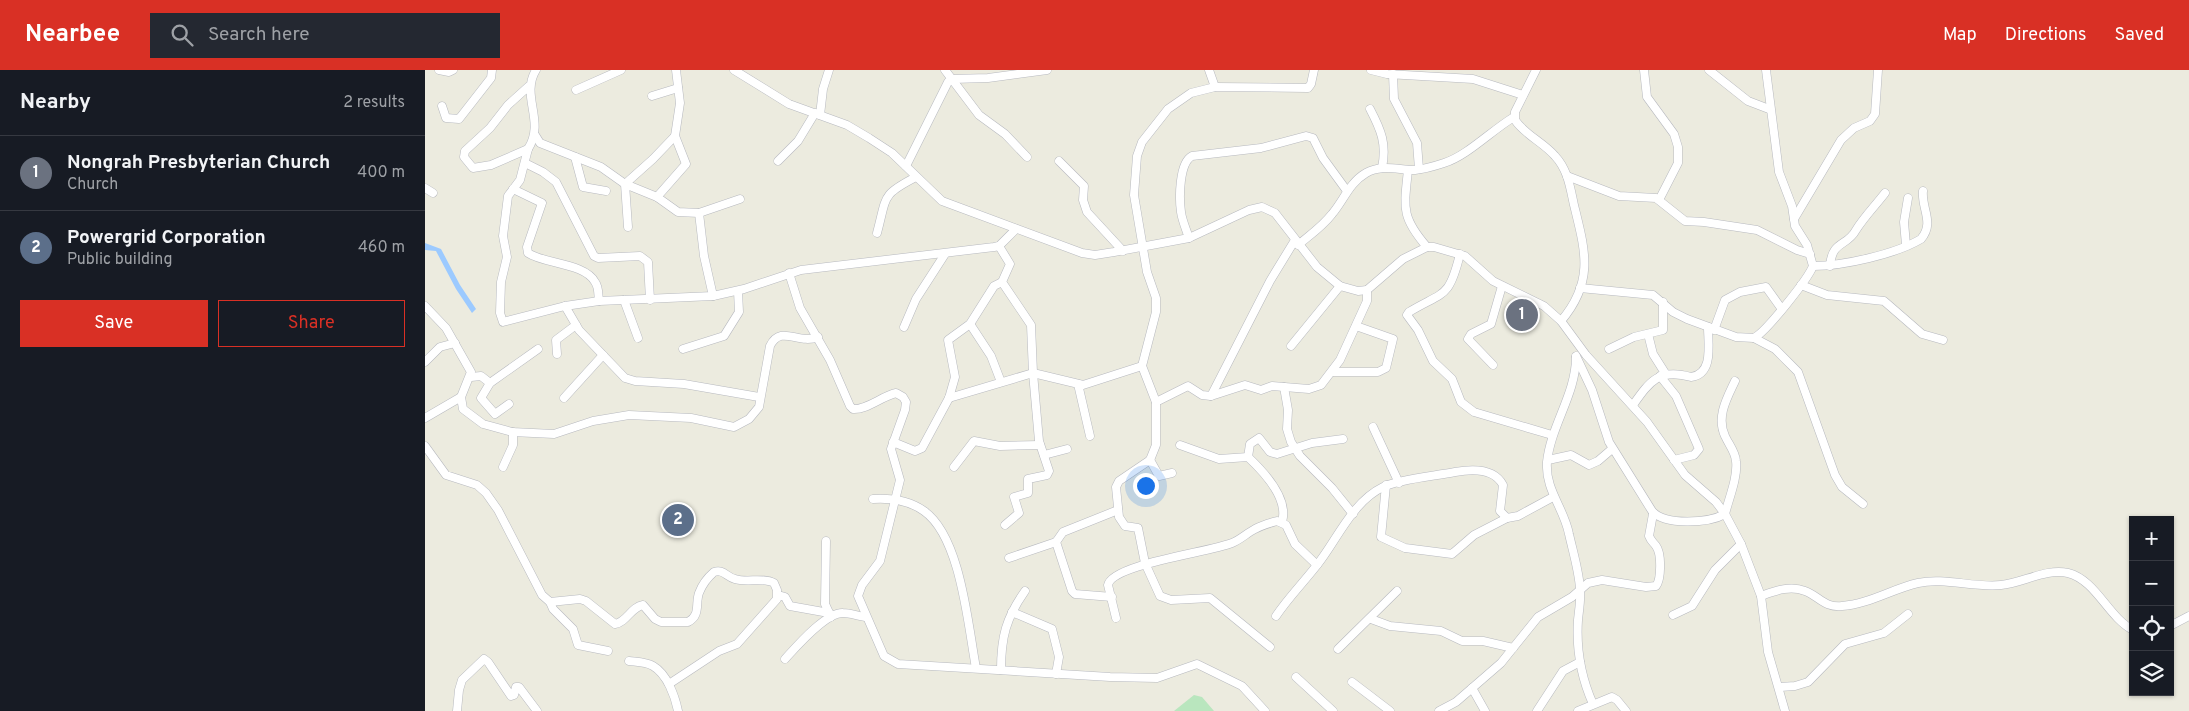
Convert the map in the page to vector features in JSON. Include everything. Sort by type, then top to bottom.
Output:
[{"type":"street","points":[[439,70],[449,72],[453,70]]},
{"type":"street","points":[[442,106],[446,118],[459,119],[491,78],[492,70]]},
{"type":"street","points":[[528,149],[491,165],[475,169],[464,157],[465,151],[490,128],[508,105],[529,86],[536,70]]},
{"type":"street","points":[[577,90],[621,70]]},
{"type":"street","points":[[657,197],[686,164],[675,136],[680,104],[676,70]]},
{"type":"street","points":[[734,70],[749,73],[781,99],[857,130],[892,153],[941,201],[1083,253],[1095,255],[1143,248],[1189,238],[1249,210],[1262,207],[1275,213],[1317,267],[1340,286],[1351,290],[1367,290],[1403,259],[1427,247],[1460,254],[1471,261],[1484,276],[1544,306],[1561,321],[1575,342],[1633,405],[1685,475],[1716,502],[1725,514],[1741,544],[1761,596],[1768,652],[1780,687],[1785,711]]},
{"type":"street","points":[[778,162],[803,134],[817,114],[829,70]]},
{"type":"street","points":[[945,70],[979,115],[1005,134],[1027,157]]},
{"type":"street","points":[[906,166],[945,86],[952,80],[982,79],[1047,70]]},
{"type":"street","points":[[1209,70],[1215,87]]},
{"type":"street","points":[[1270,647],[1211,598],[1171,600],[1160,596],[1145,563],[1138,528],[1123,524],[1118,510],[1116,487],[1119,481],[1150,460],[1156,445],[1156,402],[1142,366],[1157,305],[1147,272],[1137,223],[1134,195],[1137,156],[1143,142],[1151,128],[1174,104],[1191,92],[1215,87],[1307,88],[1311,84],[1313,70]]},
{"type":"street","points":[[1371,70],[1393,74],[1473,79],[1523,95]]},
{"type":"street","points":[[1211,396],[1270,281],[1296,242],[1328,219],[1347,191],[1365,173],[1382,168],[1419,170],[1455,158],[1514,117],[1536,70]]},
{"type":"street","points":[[1644,70],[1647,97],[1674,134],[1678,147],[1678,163],[1659,200]]},
{"type":"street","points":[[1766,70],[1769,109],[1779,172],[1792,206],[1795,226],[1807,245],[1813,266]]},
{"type":"street","points":[[1794,219],[1841,140],[1855,128],[1869,121],[1875,114],[1878,70]]},
{"type":"street","points":[[1713,71],[1748,101],[1769,109]]},
{"type":"street","points":[[1393,74],[1395,99],[1417,142],[1419,170]]},
{"type":"street","points":[[529,86],[536,118],[535,135],[528,149],[520,180],[508,196],[504,227],[507,257],[501,282],[501,318],[507,322],[565,306],[599,301],[713,296],[810,268],[945,254],[999,246],[1016,229]]},
{"type":"street","points":[[652,96],[678,88]]},
{"type":"street","points":[[1370,109],[1385,145],[1382,168]]},
{"type":"street","points":[[1514,117],[1521,127],[1555,156],[1567,176],[1585,244],[1585,260],[1580,288],[1573,306],[1561,321]]},
{"type":"street","points":[[535,135],[540,144],[601,167],[625,184],[657,197],[678,212],[699,213],[740,199]]},
{"type":"street","points":[[625,184],[653,160],[675,136]]},
{"type":"street","points":[[1189,238],[1181,215],[1180,198],[1184,166],[1192,156],[1261,148],[1306,136],[1313,138],[1323,158],[1347,191]]},
{"type":"street","points":[[575,157],[583,187],[606,191]]},
{"type":"street","points":[[1059,161],[1083,186],[1084,206],[1091,218],[1123,251]]},
{"type":"street","points":[[525,163],[543,172],[556,182],[594,256],[598,258],[640,256],[645,258],[648,262],[650,300]]},
{"type":"street","points":[[1408,170],[1405,215],[1414,232],[1427,247]]},
{"type":"street","points":[[1567,176],[1619,196],[1651,197],[1659,200],[1685,221],[1757,230],[1791,248],[1809,254]]},
{"type":"street","points":[[877,233],[887,195],[893,189],[916,177]]},
{"type":"street","points":[[625,184],[628,228]]},
{"type":"street","points":[[425,188],[433,193]]},
{"type":"street","points":[[513,188],[542,203],[527,247],[528,253],[557,262],[593,278],[597,287],[599,301]]},
{"type":"street","points":[[1813,266],[1830,266],[1857,262],[1921,239],[1929,219],[1923,202],[1923,191]]},
{"type":"street","points":[[1830,266],[1834,249],[1856,231],[1861,221],[1885,193]]},
{"type":"street","points":[[1906,245],[1904,222],[1908,198]]},
{"type":"street","points":[[699,213],[704,256],[713,296]]},
{"type":"street","points":[[893,442],[919,451],[949,398],[956,372],[949,353],[948,340],[970,324],[994,286],[1003,282],[1010,264],[999,246]]},
{"type":"street","points":[[904,327],[916,299],[945,254]]},
{"type":"street","points":[[1460,254],[1450,287],[1443,295],[1409,312],[1407,315],[1409,320],[1418,330],[1433,361],[1453,379],[1458,396],[1465,406],[1474,412],[1552,435]]},
{"type":"street","points":[[1754,338],[1764,331],[1801,285],[1813,266]]},
{"type":"street","points":[[789,273],[800,308],[818,337],[853,409],[863,408],[896,393],[903,397],[906,402],[905,410],[893,442],[892,456],[900,480],[881,561],[859,590],[858,596],[884,656],[891,662],[1056,674],[1157,678],[1197,664],[1242,686],[1265,711]]},
{"type":"street","points":[[1003,282],[1031,324],[1033,373],[1040,445],[1049,473],[1028,479],[1028,493],[1014,497],[1019,512],[1005,525]]},
{"type":"street","points":[[1801,285],[1827,295],[1884,301],[1922,334],[1943,340]]},
{"type":"street","points":[[1291,346],[1340,286]]},
{"type":"street","points":[[1493,366],[1468,339],[1471,334],[1491,324],[1502,286]]},
{"type":"street","points":[[1633,405],[1648,385],[1663,375],[1674,373],[1691,377],[1703,370],[1709,357],[1711,328],[1725,300],[1740,292],[1766,287],[1781,308]]},
{"type":"street","points":[[1580,288],[1648,294],[1663,302],[1677,315],[1736,337],[1754,338],[1775,349],[1798,372],[1835,475],[1842,487],[1863,504]]},
{"type":"street","points":[[683,349],[724,336],[739,312],[738,290]]},
{"type":"street","points":[[1156,402],[1188,386],[1202,394],[1211,396],[1245,385],[1259,390],[1272,386],[1313,388],[1321,385],[1340,360],[1367,301],[1367,290]]},
{"type":"street","points":[[624,300],[638,338]]},
{"type":"street","points":[[1609,349],[1624,341],[1661,332],[1664,329],[1663,302]]},
{"type":"street","points":[[425,306],[446,328],[467,363],[471,377],[461,397],[425,418]]},
{"type":"street","points":[[565,306],[576,325],[625,378],[635,381],[684,384],[759,397]]},
{"type":"street","points":[[970,324],[991,356],[1001,382]]},
{"type":"street","points":[[557,354],[556,340],[576,325]]},
{"type":"street","points":[[1331,372],[1379,372],[1386,368],[1393,339],[1356,326]]},
{"type":"street","points":[[461,397],[463,409],[473,418],[491,427],[513,432],[554,434],[601,419],[629,415],[691,418],[735,427],[749,419],[756,411],[769,346],[773,339],[777,335],[783,334],[804,340],[818,337]]},
{"type":"street","points":[[1647,334],[1653,354],[1676,396],[1699,449],[1694,456],[1673,460]]},
{"type":"street","points":[[1575,342],[1576,356],[1571,385],[1552,435],[1548,460],[1548,484],[1566,520],[1580,588],[1578,621],[1580,662],[1583,681],[1593,704]]},
{"type":"street","points":[[425,362],[440,347],[455,343]]},
{"type":"street","points":[[509,404],[498,414],[492,412],[481,398],[490,383],[538,349]]},
{"type":"street","points":[[564,398],[603,355]]},
{"type":"street","points":[[1576,356],[1592,390],[1613,449],[1653,514],[1660,517],[1695,522],[1709,521],[1725,514]]},
{"type":"street","points":[[949,398],[1033,373],[1078,384],[1099,381],[1142,366]]},
{"type":"street","points":[[471,377],[481,376],[490,383]]},
{"type":"street","points":[[1725,514],[1736,467],[1734,450],[1725,436],[1721,421],[1725,400],[1735,381]]},
{"type":"street","points":[[1078,384],[1090,436]]},
{"type":"street","points":[[1284,387],[1288,437],[1294,449],[1332,488],[1353,514]]},
{"type":"street","points":[[1373,426],[1399,483]]},
{"type":"street","points":[[503,467],[513,445],[513,432]]},
{"type":"street","points":[[1282,522],[1284,511],[1275,490],[1248,457],[1250,444],[1259,438],[1273,454],[1319,441],[1343,439]]},
{"type":"street","points":[[954,467],[974,442],[1000,446],[1040,445]]},
{"type":"street","points":[[1180,445],[1219,459],[1248,457]]},
{"type":"street","points":[[425,446],[446,475],[477,485],[486,493],[498,510],[542,595],[573,629],[578,645],[608,651]]},
{"type":"street","points":[[1044,456],[1067,449]]},
{"type":"street","points":[[1548,460],[1571,455],[1589,465],[1598,462],[1613,449]]},
{"type":"street","points":[[1150,460],[1159,476],[1172,472]]},
{"type":"street","points":[[1276,616],[1317,565],[1353,514],[1369,496],[1386,485],[1470,470],[1486,472],[1494,475],[1503,484],[1500,511],[1507,518]]},
{"type":"street","points":[[1386,485],[1381,537],[1405,548],[1452,554],[1474,535],[1507,518],[1518,516],[1553,497]]},
{"type":"street","points":[[873,499],[894,500],[925,511],[933,519],[951,548],[959,573],[976,668]]},
{"type":"street","points":[[1009,558],[1056,542],[1063,532],[1118,510]]},
{"type":"street","points":[[1439,711],[1456,702],[1501,663],[1538,617],[1572,597],[1580,588],[1602,580],[1647,587],[1658,584],[1658,548],[1649,536],[1653,514]]},
{"type":"street","points":[[1116,618],[1109,581],[1145,563],[1208,551],[1234,542],[1256,528],[1277,521],[1286,525],[1295,544],[1317,565]]},
{"type":"street","points":[[826,542],[825,604],[830,615]]},
{"type":"street","points":[[1056,542],[1075,594],[1112,597]]},
{"type":"street","points":[[1673,615],[1692,606],[1715,570],[1741,544]]},
{"type":"street","points":[[550,602],[574,598],[586,601],[615,624],[621,623],[636,607],[643,605],[655,619],[661,622],[688,622],[697,613],[698,594],[703,583],[717,571],[735,580],[771,581],[774,583],[779,595],[785,597],[790,606],[830,615],[843,613],[866,617]]},
{"type":"street","points":[[1761,596],[1779,590],[1800,590],[1810,594],[1825,605],[1840,607],[1870,601],[1918,583],[2002,585],[2051,573],[2062,573],[2078,578],[2087,584],[2121,622],[2129,627]]},
{"type":"street","points":[[1001,670],[1001,642],[1012,612],[1025,591]]},
{"type":"street","points":[[1338,649],[1397,591]]},
{"type":"street","points":[[669,684],[719,651],[737,644],[779,595]]},
{"type":"street","points":[[1012,612],[1052,629],[1059,657],[1056,674]]},
{"type":"street","points":[[1780,687],[1795,686],[1808,682],[1845,644],[1884,633],[1908,614]]},
{"type":"street","points":[[785,659],[830,615]]},
{"type":"street","points":[[2174,624],[2189,616]]},
{"type":"street","points":[[1371,618],[1390,626],[1441,632],[1461,641],[1483,641],[1513,648]]},
{"type":"street","points":[[457,711],[462,680],[484,659],[511,696],[514,695],[516,687],[519,688],[537,711]]},
{"type":"street","points":[[629,661],[652,665],[669,684],[678,711]]},
{"type":"street","points":[[1537,711],[1561,673],[1580,662]]},
{"type":"street","points":[[1296,677],[1333,711]]},
{"type":"street","points":[[1352,682],[1390,711]]},
{"type":"street","points":[[1472,688],[1485,711]]},
{"type":"street","points":[[1577,711],[1612,697],[1617,700],[1625,711]]},
{"type":"green space","points":[[1194,695],[1202,697],[1214,711],[1174,711]]},
{"type":"water","points":[[425,243],[441,249],[460,285],[476,309],[472,313],[456,289],[436,251],[425,250]]},
{"type":"place","name":"Nongrah Presbyterian Church","points":[[1522,315]]},
{"type":"place","name":"Powergrid Corporation","points":[[678,520]]}]
